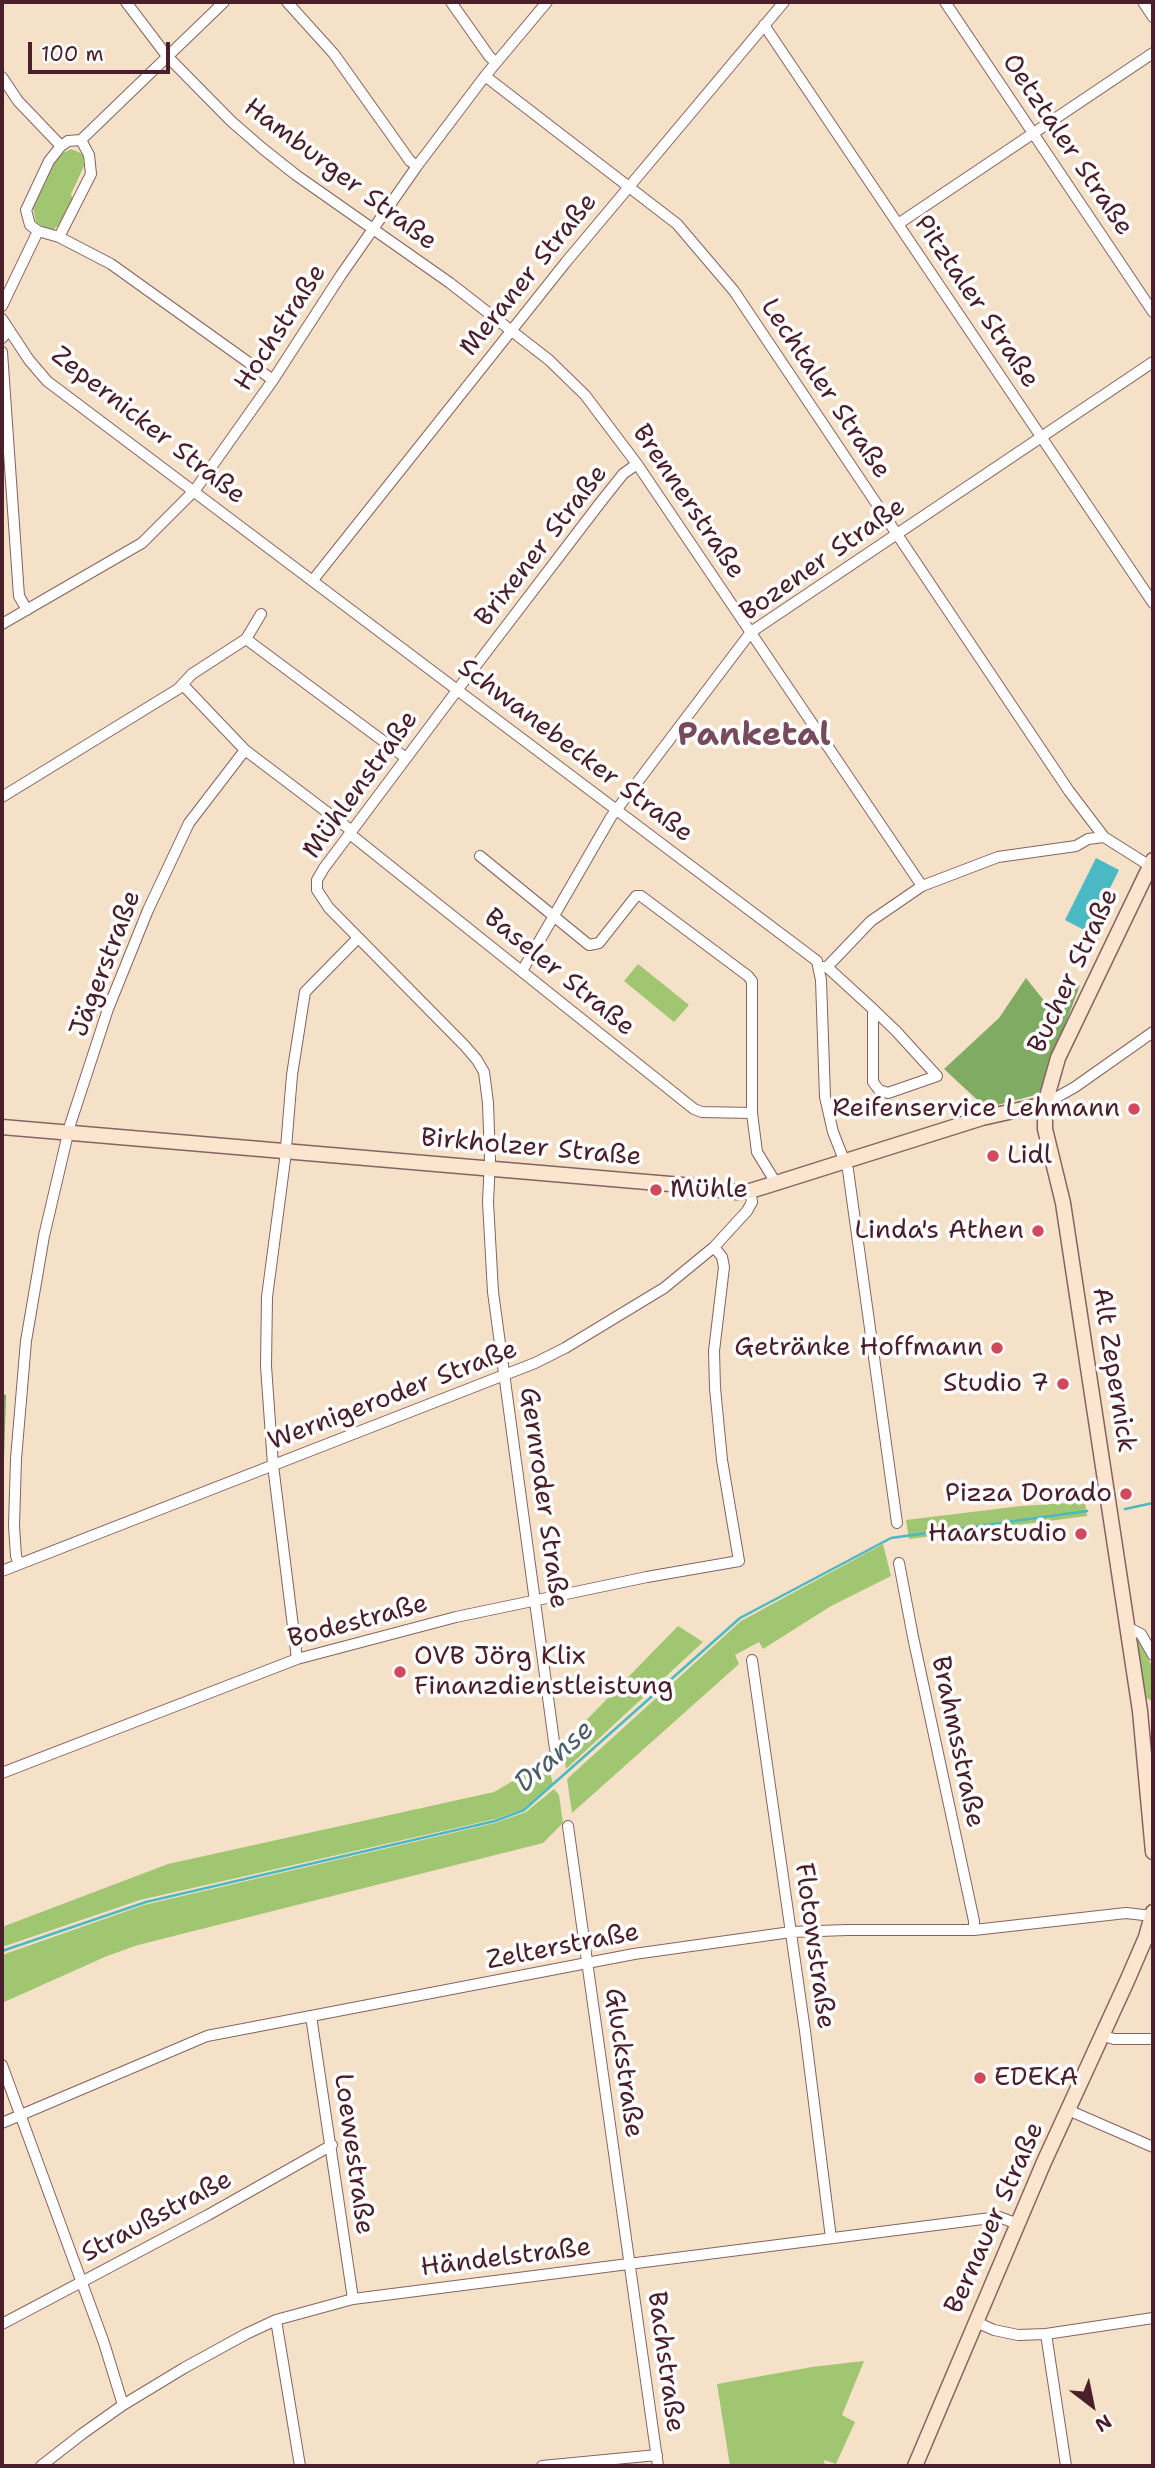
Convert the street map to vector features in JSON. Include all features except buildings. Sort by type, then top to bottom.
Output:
[{"type":"main road","name":"Bucher Straße","points":[[1045,1104],[1058,1058],[1152,863]]},
{"type":"main road","name":"Birkholzer Straße","points":[[2,1127],[737,1192],[750,1191],[982,1118],[1045,1104]]},
{"type":"main road","name":"Alt Zepernick","points":[[1045,1104],[1045,1129],[1063,1203],[1126,1627],[1147,1711],[1153,1852]]},
{"type":"main road","name":"Bernauer Straße","points":[[915,2466],[1018,2224],[1146,1937],[1153,1914]]},
{"type":"street","name":"Hamburger Straße","points":[[125,2],[167,56],[231,121],[262,148],[450,283]]},
{"type":"street","points":[[224,2],[81,140],[68,141],[61,146],[49,161],[26,210],[30,225],[38,231],[59,237],[111,264],[273,380]]},
{"type":"street","points":[[287,2],[334,54],[410,161],[417,166]]},
{"type":"street","points":[[451,2],[495,62]]},
{"type":"street","name":"Hochstraße","points":[[2,624],[142,543],[195,490],[273,380],[318,309],[417,166],[495,62],[547,2]]},
{"type":"street","name":"Meraner Straße","points":[[313,580],[511,330],[784,2]]},
{"type":"street","name":"Oetztaler Straße","points":[[945,2],[1153,312]]},
{"type":"street","points":[[1143,2],[1153,17]]},
{"type":"street","name":"Pitztaler Straße","points":[[764,25],[1153,603]]},
{"type":"street","points":[[898,224],[1153,53]]},
{"type":"street","name":"Lechtaler Straße","points":[[485,76],[677,224],[734,291],[1069,791],[1104,837]]},
{"type":"street","points":[[2,77],[18,101],[61,146]]},
{"type":"street","points":[[59,237],[91,174],[89,155],[81,140]]},
{"type":"street","points":[[2,306],[38,231]]},
{"type":"street","name":"Brennerstraße","points":[[450,283],[549,360],[585,395],[637,464],[922,886]]},
{"type":"street","name":"Zepernicker Straße","points":[[2,319],[6,334],[47,380],[246,529]]},
{"type":"street","points":[[2,352],[19,596],[27,610]]},
{"type":"street","name":"Bozener Straße","points":[[522,971],[617,809],[751,632],[1153,362]]},
{"type":"street","name":"Brixener Straße","points":[[458,689],[623,474],[637,464]]},
{"type":"street","name":"Schwanebecker Straße","points":[[246,529],[813,957],[873,1009],[896,1031],[937,1076],[888,1094],[879,1090],[873,1082],[873,1009]]},
{"type":"street","points":[[2,797],[183,685],[192,674],[246,639],[261,614]]},
{"type":"street","points":[[246,639],[406,758]]},
{"type":"street","name":"Baseler Straße","points":[[183,685],[245,750],[351,832],[694,1109],[702,1112],[752,1113]]},
{"type":"street","name":"Mühlenstraße","points":[[458,689],[324,868],[317,880],[317,890],[322,900],[480,1063],[487,1083],[488,1168]]},
{"type":"street","name":"Jägerstraße","points":[[19,1564],[14,1526],[16,1459],[26,1341],[34,1282],[68,1133],[122,974],[148,910],[192,819],[245,750]]},
{"type":"street","points":[[897,1523],[845,1161],[833,1132],[825,1097],[824,967],[871,921],[922,886],[998,857],[1076,846],[1088,839],[1104,837],[1152,863]]},
{"type":"street","points":[[480,856],[579,938],[594,946],[636,896],[641,896],[748,976],[752,981],[752,1113],[757,1152],[776,1183]]},
{"type":"street","points":[[297,1659],[273,1465],[266,1366],[267,1297],[286,1152],[292,1075],[305,992],[358,938]]},
{"type":"street","points":[[1045,1104],[1075,1087],[1153,1032]]},
{"type":"street","name":"Gernroder Straße","points":[[488,1168],[491,1267],[555,1749]]},
{"type":"street","name":"Wernigeroder Straße","points":[[2,1570],[504,1376],[565,1348],[663,1288],[714,1247],[747,1211],[752,1202],[750,1191]]},
{"type":"street","name":"Bodestraße","points":[[2,1773],[297,1659],[419,1625],[536,1599],[739,1561],[722,1460],[715,1388],[714,1351],[724,1267],[722,1257],[714,1247]]},
{"type":"street","name":"Brahmsstraße","points":[[899,1563],[974,1930]]},
{"type":"street","points":[[1126,1627],[1139,1632],[1153,1656]]},
{"type":"street","name":"Flotowstraße","points":[[752,1660],[831,2238]]},
{"type":"street","name":"Gluckstraße","points":[[568,1826],[629,2264]]},
{"type":"street","name":"Zelterstraße","points":[[2,2123],[207,2036],[640,1952],[791,1932],[974,1930],[1126,1913],[1153,1914]]},
{"type":"street","name":"Loewestraße","points":[[311,2016],[353,2299]]},
{"type":"street","points":[[1101,2035],[1114,2039],[1153,2039]]},
{"type":"street","points":[[2,2065],[104,2343],[123,2405]]},
{"type":"street","points":[[1069,2110],[1153,2147]]},
{"type":"street","name":"Straußstraße","points":[[2,2324],[208,2215],[332,2145]]},
{"type":"street","name":"Händelstraße","points":[[41,2466],[123,2405],[193,2362],[276,2320],[353,2299],[999,2217],[1018,2224]]},
{"type":"street","name":"Bachstraße","points":[[629,2264],[658,2461]]},
{"type":"street","points":[[976,2322],[1008,2334],[1046,2334],[1153,2318]]},
{"type":"street","points":[[276,2320],[299,2466]]},
{"type":"street","points":[[1046,2334],[1066,2466]]},
{"type":"street","points":[[542,2466],[658,2461]]},
{"type":"green space","points":[[71,149],[83,154],[84,166],[71,194],[73,201],[60,224],[54,229],[47,229],[36,222],[33,208],[54,163],[61,154]]},
{"type":"green space","points":[[638,964],[689,1005],[674,1022],[624,981]]},
{"type":"green space","points":[[1026,978],[1049,1007],[1080,985],[1039,1094],[986,1108],[944,1069],[999,1018]]},
{"type":"green space","points":[[2,1394],[6,1395],[2,1525]]},
{"type":"green space","points":[[1085,1502],[1087,1516],[909,1539],[906,1520],[1021,1506]]},
{"type":"green space","points":[[883,1544],[891,1576],[831,1606],[763,1649],[759,1642],[735,1655],[739,1664],[572,1813],[567,1779],[741,1621]]},
{"type":"green space","points":[[678,1626],[703,1642],[566,1769],[563,1744]]},
{"type":"green space","points":[[1136,1635],[1153,1668],[1153,1702],[1145,1697],[1134,1636]]},
{"type":"green space","points":[[547,1761],[553,1784],[523,1809],[495,1819],[140,1900],[2,1947],[2,1927],[168,1864],[494,1792]]},
{"type":"green space","points":[[554,1789],[559,1795],[563,1823],[543,1843],[138,1945],[2,2003],[2,1955],[144,1905],[495,1823],[526,1812]]},
{"type":"green space","points":[[864,2361],[842,2415],[855,2422],[836,2464],[824,2460],[825,2466],[730,2466],[717,2384],[812,2367]]},
{"type":"water","points":[[1096,858],[1119,870],[1088,932],[1065,920]]},
{"type":"waterway","name":"Dranse","points":[[1125,1509],[1153,1503]]},
{"type":"waterway","name":"Dranse","points":[[2,1951],[146,1902],[495,1821],[524,1810],[740,1618],[891,1538],[1087,1511]]},
{"type":"place","name":"Reifenservice Lehmann","points":[[1134,1109]]},
{"type":"place","name":"Lidl","points":[[993,1156]]},
{"type":"place","name":"Mühle","points":[[656,1190]]},
{"type":"place","name":"Linda's Athen","points":[[1038,1231]]},
{"type":"place","name":"Getränke Hoffmann","points":[[997,1348]]},
{"type":"place","name":"Studio 7","points":[[1063,1384]]},
{"type":"place","name":"Pizza Dorado","points":[[1126,1494]]},
{"type":"place","name":"Haarstudio","points":[[1081,1534]]},
{"type":"place","name":"OVB Jörg Klix Finanzdienstleistung","points":[[400,1672]]},
{"type":"place","name":"EDEKA","points":[[980,2078]]},
{"type":"district","name":"Panketal","points":[[754,736]]}]
